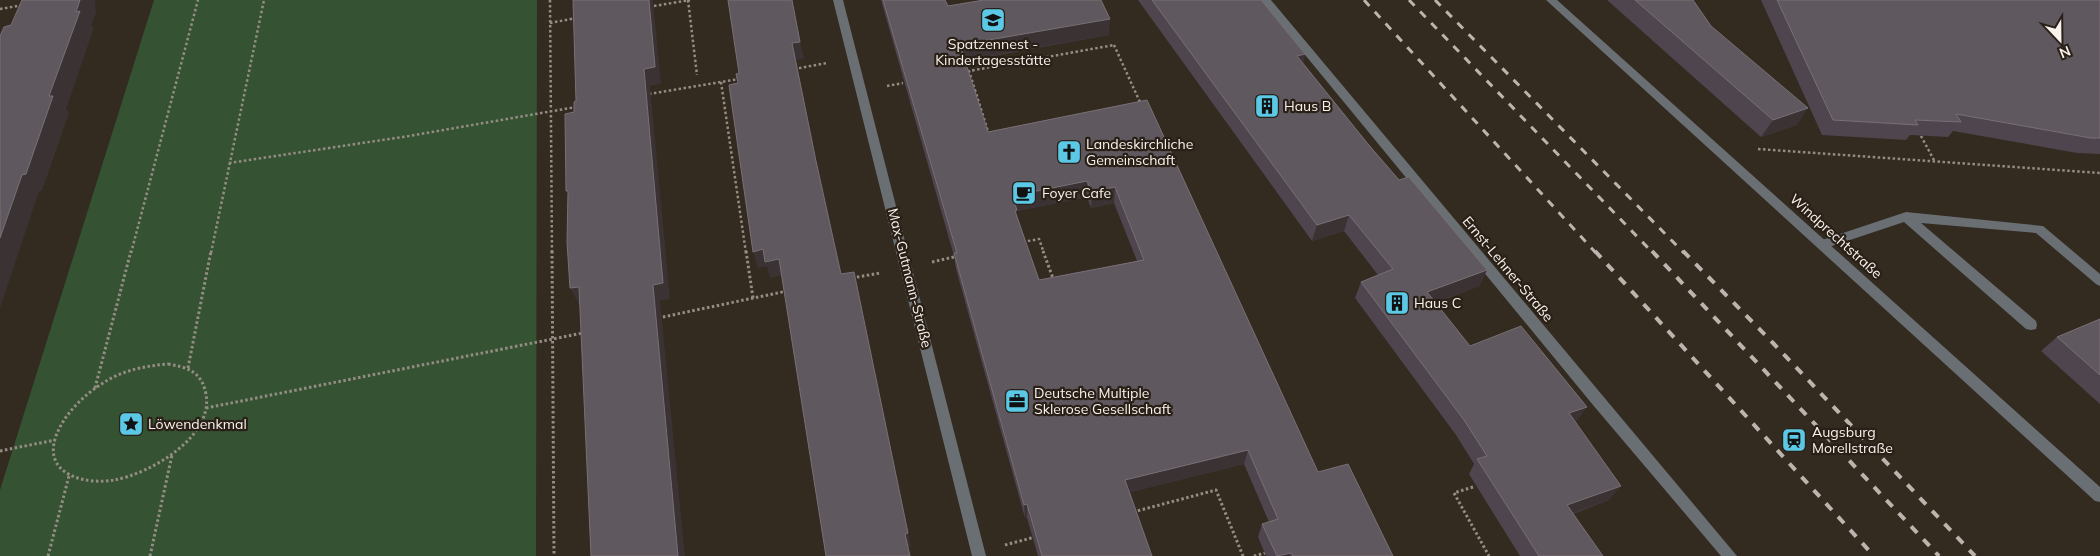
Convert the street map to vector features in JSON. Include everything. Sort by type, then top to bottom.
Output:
[{"type":"street","name":"Max-Gutmann-Straße","points":[[838,0],[978,554]]},
{"type":"street","name":"Ernst-Lehner-Straße","points":[[1265,0],[1598,401],[1730,556]]},
{"type":"street","name":"Windprechtstraße","points":[[1551,0],[2100,496]]},
{"type":"street","points":[[1906,217],[2031,325]]},
{"type":"street","points":[[1823,244],[1906,217],[2038,228],[2100,280]]},
{"type":"path","points":[[95,388],[198,0]]},
{"type":"path","points":[[188,368],[264,0]]},
{"type":"path","points":[[550,0],[554,556]]},
{"type":"path","points":[[654,6],[689,0],[697,75]]},
{"type":"path","points":[[0,14],[1,8],[28,5]]},
{"type":"path","points":[[550,23],[580,18]]},
{"type":"path","points":[[964,71],[1114,45],[1144,111],[991,141],[969,71]]},
{"type":"path","points":[[787,70],[853,59]]},
{"type":"path","points":[[645,95],[740,78]]},
{"type":"path","points":[[721,82],[753,298]]},
{"type":"path","points":[[229,163],[409,136],[579,107]]},
{"type":"path","points":[[1921,136],[1935,162]]},
{"type":"path","points":[[1720,153],[1754,149],[2100,173]]},
{"type":"path","points":[[1020,243],[1039,239],[1055,286]]},
{"type":"path","points":[[849,279],[964,255]]},
{"type":"path","points":[[657,318],[791,290]]},
{"type":"path","points":[[206,408],[590,332]]},
{"type":"path","points":[[168,364],[188,368],[200,377],[207,391],[206,408],[200,424],[188,440],[172,455],[151,469],[128,478],[106,482],[85,482],[69,476],[59,466],[54,454],[55,440],[63,422],[76,404],[95,388],[119,374],[144,366],[168,364]]},
{"type":"path","points":[[0,452],[55,440]]},
{"type":"path","points":[[150,556],[172,455]]},
{"type":"path","points":[[48,556],[69,476]]},
{"type":"path","points":[[1473,487],[1454,493],[1489,556]]},
{"type":"path","points":[[1130,512],[1216,490],[1243,556]]},
{"type":"path","points":[[978,554],[1045,534]]},
{"type":"path","points":[[1254,556],[1265,553]]},
{"type":"green space","points":[[154,0],[537,0],[536,556],[0,556],[0,490]]},
{"type":"building","points":[[22,0],[80,0],[76,12],[80,11],[49,96],[53,96],[26,174],[22,175],[0,238],[0,36],[4,27],[11,25]]},
{"type":"building","points":[[573,0],[649,0],[655,67],[644,69],[663,283],[653,285],[678,556],[591,556],[579,287],[570,288],[567,242],[568,191],[566,191],[565,114],[574,112],[574,102],[576,101]]},
{"type":"building","points":[[728,0],[792,0],[800,42],[792,43],[816,161],[841,274],[854,272],[908,533],[905,534],[910,556],[826,556],[779,259],[765,262],[763,249],[753,252],[729,85],[738,83],[736,74],[739,73]]},
{"type":"building","points":[[883,0],[945,0],[948,6],[984,0],[1101,0],[1110,19],[960,45],[988,132],[1147,100],[1318,472],[1348,464],[1393,556],[1293,556],[1291,553],[1277,556],[1262,524],[1278,519],[1248,450],[1125,480],[1152,556],[1042,556],[1027,504],[1024,505],[954,253],[957,253]],"holes":[[[1087,181],[1092,192],[1115,187],[1144,260],[1039,280],[1015,211],[1017,210],[1012,196]]]},
{"type":"building","points":[[1152,0],[1261,0],[1305,54],[1297,56],[1368,144],[1399,180],[1409,177],[1487,270],[1427,292],[1470,346],[1521,326],[1587,407],[1569,413],[1621,486],[1567,505],[1603,556],[1539,556],[1477,459],[1487,456],[1464,420],[1361,282],[1393,269],[1349,215],[1317,225]]},
{"type":"building","points":[[1635,0],[1693,0],[1711,26],[1808,108],[1773,120]]},
{"type":"building","points":[[1777,0],[2100,0],[2100,138],[1956,114],[1961,122],[1915,120],[1918,125],[1833,120]]},
{"type":"building","points":[[2100,319],[2100,375],[2057,337]]},
{"type":"railway","points":[[1364,0],[1596,253]]},
{"type":"railway","points":[[1409,0],[1653,253]]},
{"type":"railway","points":[[1435,0],[1684,253]]},
{"type":"railway","points":[[1595,251],[1874,556]]},
{"type":"railway","points":[[1652,251],[1939,556]]},
{"type":"railway","points":[[1683,251],[1975,556]]},
{"type":"place","name":"Spatzennest - Kindertagesstätte","points":[[993,20]]},
{"type":"place","name":"Haus B","points":[[1267,106]]},
{"type":"place","name":"Landeskirchliche Gemeinschaft","points":[[1069,152]]},
{"type":"place","name":"Foyer Cafe","points":[[1024,193]]},
{"type":"place","name":"Haus C","points":[[1397,303]]},
{"type":"place","name":"Deutsche Multiple Sklerose Gesellschaft","points":[[1017,401]]},
{"type":"place","name":"Löwendenkmal","points":[[131,424]]},
{"type":"place","name":"Augsburg Morellstraße","points":[[1794,440]]}]
